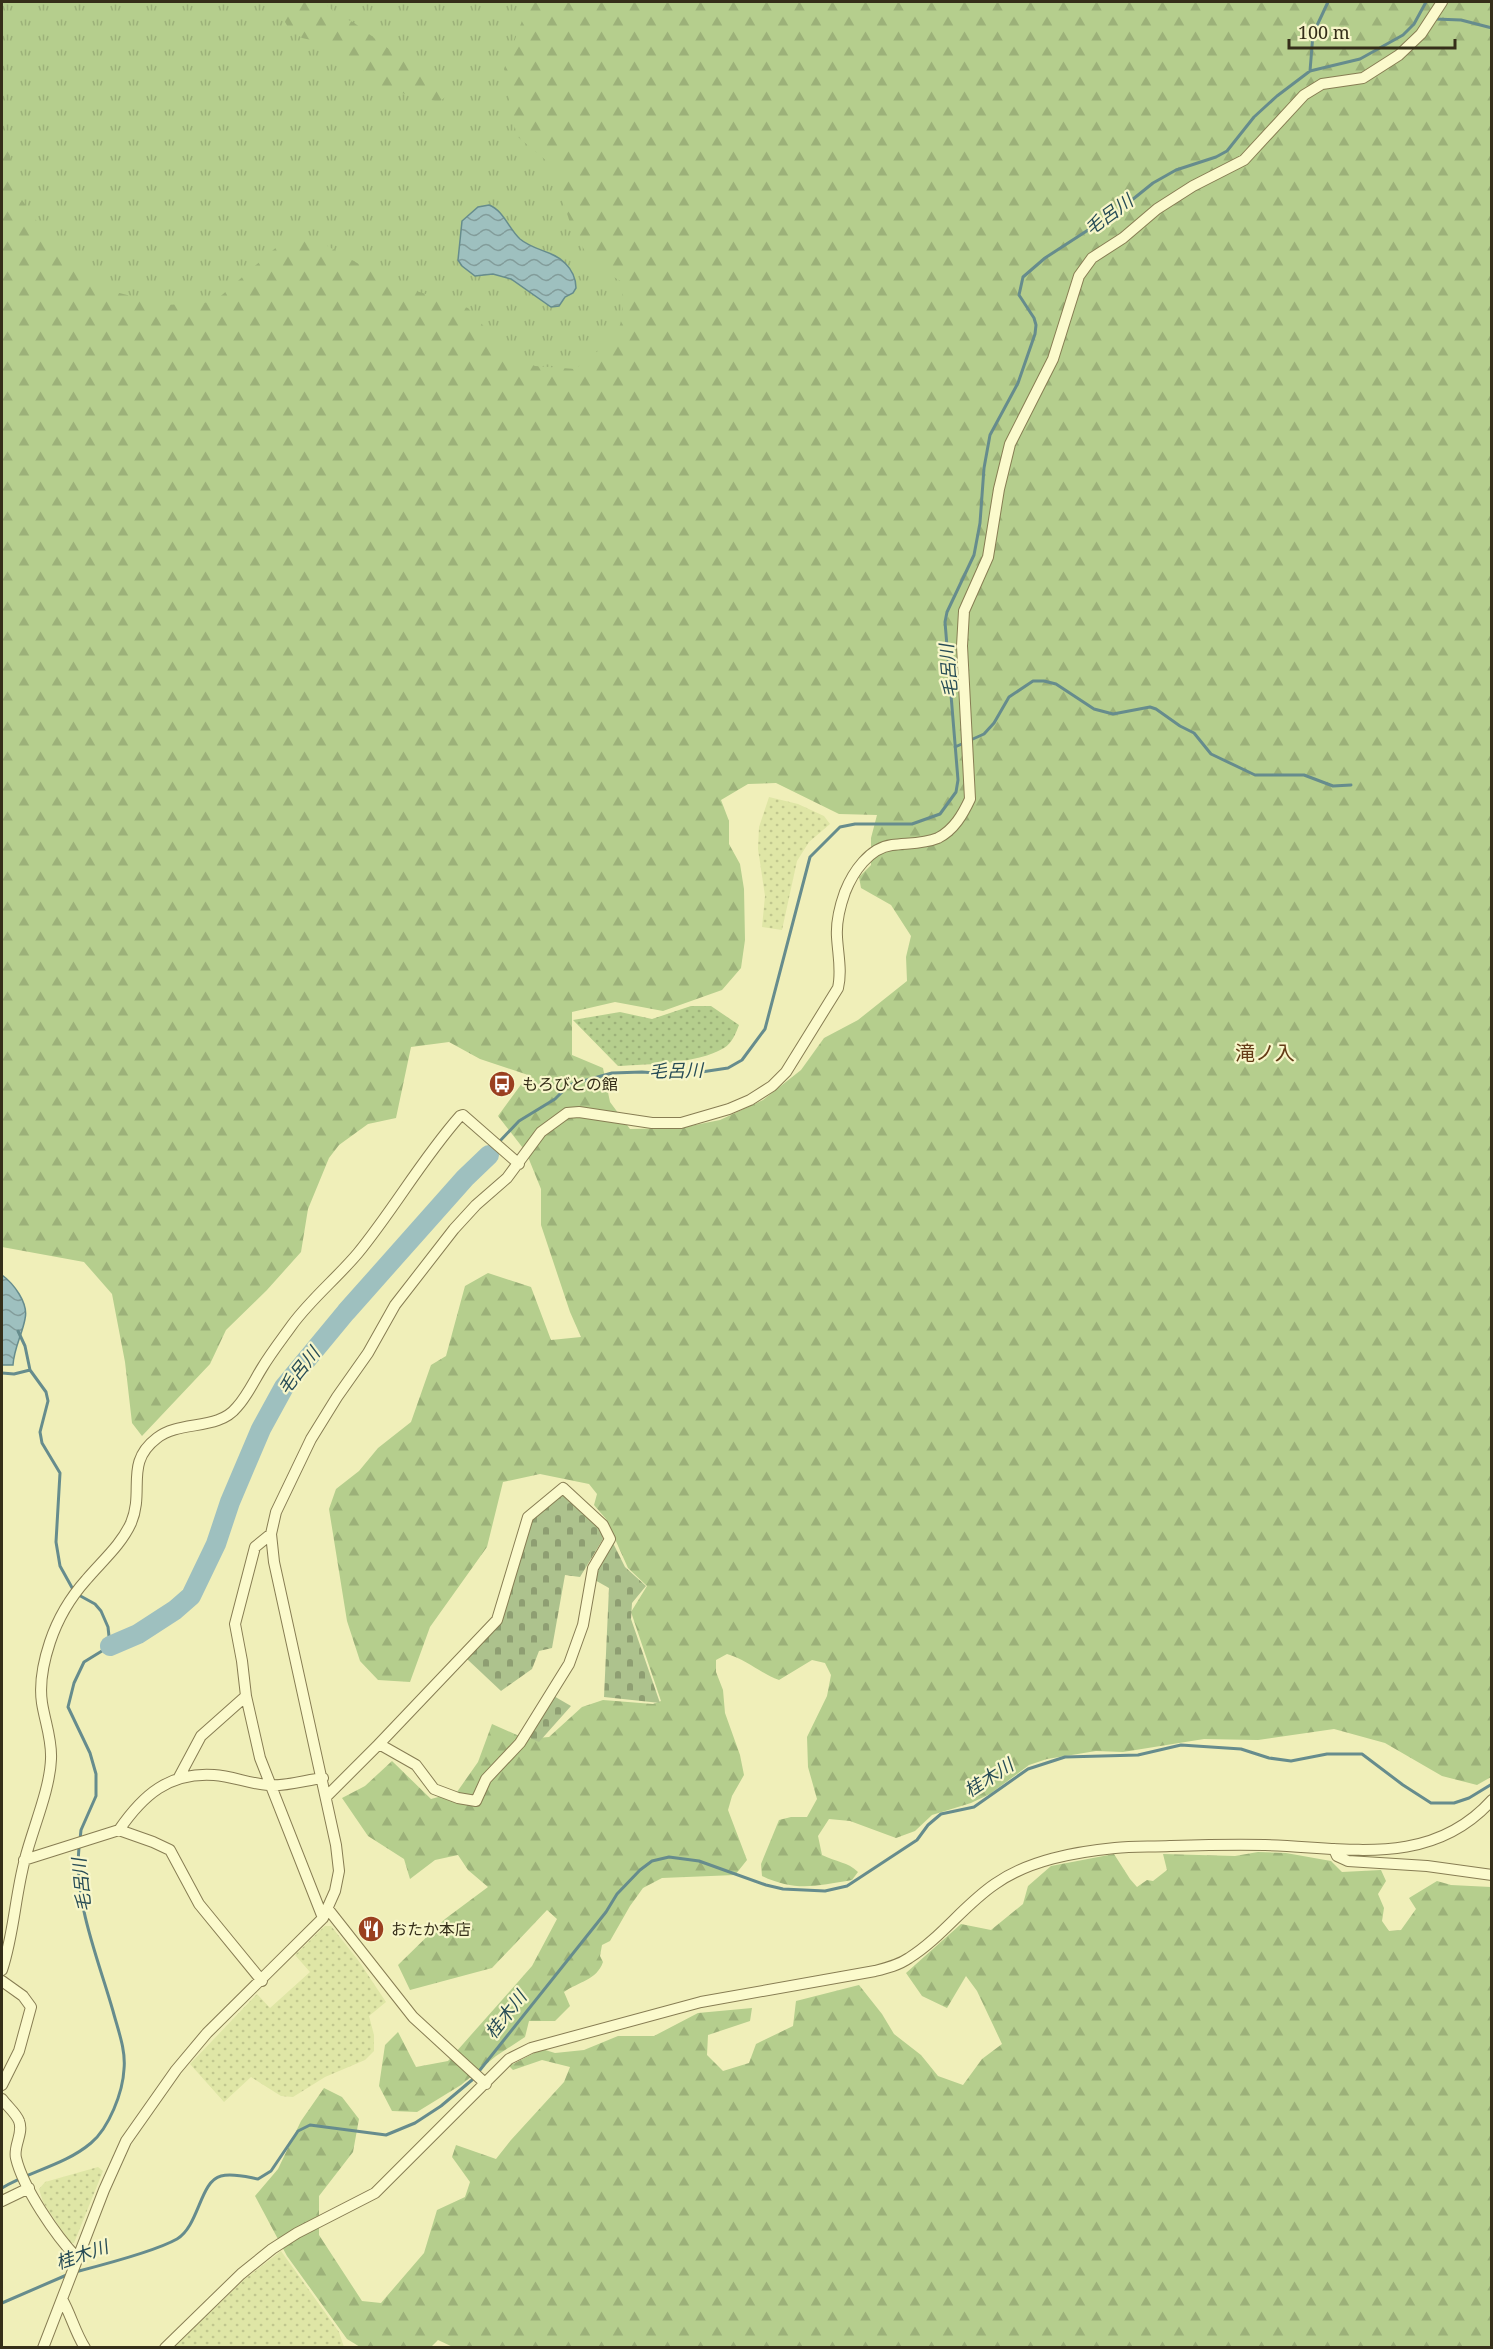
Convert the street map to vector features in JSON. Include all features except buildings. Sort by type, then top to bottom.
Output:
[{"type":"street","points":[[43,2348],[104,2190],[126,2141],[176,2070],[207,2034],[326,1914],[339,1871],[323,1778],[282,1599],[271,1534],[276,1512],[311,1439],[368,1353],[395,1305],[454,1229],[476,1205],[507,1178],[516,1162],[542,1131],[567,1113],[599,1114],[652,1123],[681,1123],[729,1109],[750,1100],[772,1086],[786,1072],[838,988],[841,978],[837,935],[839,912],[854,875],[867,858],[890,845],[921,843],[938,838],[963,815],[970,799],[962,656],[964,611],[988,557],[999,489],[1010,444],[1053,359],[1079,276],[1092,258],[1123,238],[1157,208],[1193,186],[1244,160],[1304,95],[1322,84],[1363,78],[1399,55],[1420,34],[1442,2]]},
{"type":"street","points":[[2,1970],[9,1949],[24,1860],[51,1759],[51,1741],[42,1702],[42,1682],[49,1644],[58,1620],[68,1603],[113,1551],[127,1531],[137,1502],[137,1462],[147,1446],[159,1436],[178,1428],[204,1424],[226,1417],[237,1408],[295,1322],[357,1254],[390,1211],[427,1154],[460,1116],[463,1115],[516,1162]]},
{"type":"street","points":[[326,1797],[497,1620],[528,1517],[563,1488],[603,1525],[610,1539],[593,1568],[584,1625],[578,1645],[569,1664],[520,1743],[486,1779],[476,1801],[434,1789],[417,1765],[378,1744]]},
{"type":"street","points":[[271,1534],[255,1547],[235,1618],[246,1696],[260,1758],[270,1785],[326,1914],[413,2017],[484,2082]]},
{"type":"street","points":[[178,1779],[201,1736],[246,1696]]},
{"type":"street","points":[[24,1860],[119,1830],[140,1802],[153,1790],[178,1779],[213,1775],[270,1785],[323,1778]]},
{"type":"street","points":[[165,2348],[241,2274],[272,2249],[297,2233],[375,2193],[484,2082],[509,2059],[531,2048],[701,2002],[875,1971],[900,1963],[923,1947],[993,1885],[1009,1875],[1072,1853],[1118,1848],[1224,1844],[1379,1851],[1423,1843],[1476,1817],[1491,1800]]},
{"type":"street","points":[[119,1830],[170,1850],[199,1904],[262,1981]]},
{"type":"street","points":[[1334,1849],[1337,1856],[1348,1862],[1427,1866],[1491,1875]]},
{"type":"street","points":[[2,1981],[23,1996],[31,2007],[19,2051],[2,2085]]},
{"type":"street","points":[[2,2099],[19,2121],[20,2133],[15,2153],[20,2170],[62,2242],[76,2260]]},
{"type":"street","points":[[2,2202],[29,2187]]},
{"type":"street","points":[[62,2299],[77,2336],[85,2348]]},
{"type":"green space","points":[[2,2],[550,2],[604,182],[632,309],[586,382],[218,313],[66,317],[2,198]]},
{"type":"green space","points":[[273,2],[323,2],[339,16],[353,22],[449,94],[439,102],[385,89],[374,82],[363,70],[346,65],[321,42],[302,38],[288,27]]},
{"type":"green space","points":[[529,2],[1491,2],[1491,1777],[1477,1785],[1442,1776],[1385,1743],[1334,1729],[1258,1740],[1204,1739],[1123,1752],[1096,1751],[1047,1759],[1029,1765],[990,1794],[971,1803],[932,1815],[915,1831],[896,1838],[850,1821],[829,1819],[818,1836],[822,1855],[846,1864],[858,1872],[852,1880],[817,1886],[796,1886],[762,1876],[761,1864],[779,1820],[807,1817],[817,1799],[808,1767],[807,1737],[827,1696],[831,1675],[825,1663],[812,1660],[779,1680],[727,1654],[716,1660],[716,1672],[723,1690],[725,1713],[740,1755],[744,1775],[732,1796],[728,1810],[747,1860],[735,1875],[662,1878],[643,1888],[610,1941],[602,1945],[600,1956],[603,1962],[600,1968],[592,1977],[564,1992],[570,2006],[555,2021],[529,2021],[525,2037],[496,2056],[461,2085],[417,2112],[392,2111],[379,2086],[385,2045],[398,2032],[416,2067],[448,2061],[532,1966],[557,1919],[547,1910],[492,1968],[410,1990],[398,1965],[445,1919],[488,1887],[468,1870],[458,1855],[435,1860],[410,1879],[404,1859],[368,1836],[342,1798],[365,1786],[392,1761],[431,1799],[457,1792],[478,1762],[492,1724],[526,1739],[549,1737],[582,1707],[603,1700],[653,1704],[661,1701],[631,1612],[647,1586],[628,1568],[606,1519],[594,1505],[597,1494],[589,1484],[540,1474],[503,1482],[487,1547],[430,1627],[410,1682],[378,1680],[360,1661],[347,1621],[329,1509],[336,1489],[359,1471],[378,1448],[411,1422],[431,1365],[446,1356],[465,1286],[488,1273],[531,1287],[551,1340],[581,1337],[570,1312],[541,1225],[541,1189],[526,1152],[498,1116],[528,1075],[480,1059],[449,1042],[411,1047],[396,1118],[368,1124],[339,1145],[329,1158],[308,1209],[301,1252],[267,1290],[226,1330],[210,1364],[142,1436],[132,1423],[125,1362],[112,1294],[84,1262],[2,1247],[2,140],[10,151],[11,183],[22,200],[54,246],[100,288],[166,305],[214,302],[288,237],[324,244],[392,283],[468,308],[506,352],[535,366],[575,369],[600,349],[617,331],[623,309],[621,281],[599,269],[572,229],[563,201],[561,180],[555,168],[518,137],[509,109],[509,86],[504,69]],"holes":[[[776,783],[839,814],[877,815],[871,838],[871,865],[859,877],[861,888],[891,905],[911,936],[906,957],[907,981],[858,1020],[824,1038],[801,1070],[763,1100],[720,1120],[680,1128],[630,1129],[610,1102],[603,1068],[572,1055],[572,1012],[615,1002],[663,1011],[722,990],[741,968],[745,940],[744,889],[740,864],[729,844],[729,821],[721,800],[748,784]]]},
{"type":"green space","points":[[769,797],[798,804],[824,816],[830,824],[809,842],[797,861],[782,930],[762,927],[765,896],[758,849],[759,827]]},
{"type":"green space","points":[[691,1006],[711,1006],[739,1025],[727,1046],[713,1053],[687,1060],[618,1066],[573,1020],[620,1012],[652,1019]]},
{"type":"green space","points":[[563,1493],[601,1528],[603,1539],[580,1577],[565,1575],[552,1648],[539,1651],[532,1669],[501,1691],[467,1659],[502,1622],[531,1520]]},
{"type":"green space","points":[[612,1541],[625,1567],[646,1586],[632,1603],[631,1619],[660,1703],[604,1697],[609,1588],[593,1579]]},
{"type":"green space","points":[[552,1695],[571,1706],[539,1742],[527,1737]]},
{"type":"green space","points":[[1258,1852],[1286,1853],[1331,1861],[1342,1872],[1381,1870],[1386,1881],[1378,1894],[1384,1908],[1382,1921],[1389,1931],[1401,1930],[1416,1909],[1409,1898],[1437,1881],[1451,1885],[1491,1887],[1491,2347],[455,2348],[438,2340],[431,2347],[360,2347],[347,2339],[287,2256],[255,2196],[278,2169],[301,2121],[324,2088],[342,2097],[359,2119],[353,2152],[319,2196],[319,2235],[362,2301],[381,2303],[424,2253],[437,2210],[465,2197],[470,2182],[452,2157],[456,2145],[496,2159],[564,2082],[570,2067],[542,2060],[513,2070],[509,2066],[542,2049],[555,2053],[584,2050],[618,2036],[654,2036],[698,2013],[752,2008],[750,2021],[708,2035],[707,2055],[723,2071],[749,2063],[756,2044],[793,2026],[796,2001],[859,1985],[882,2014],[894,2034],[921,2055],[938,2076],[963,2085],[982,2059],[1002,2044],[977,1991],[966,1976],[947,2008],[922,1996],[906,1973],[961,1924],[991,1930],[1023,1904],[1028,1886],[1051,1866],[1114,1854],[1137,1887],[1147,1880],[1153,1881],[1167,1870],[1163,1854],[1235,1856]]},
{"type":"green space","points":[[325,1926],[331,1926],[358,1960],[386,2002],[369,2016],[374,2035],[374,2051],[365,2060],[325,2077],[293,2097],[281,2096],[251,2077],[224,2102],[190,2064],[257,1994],[270,2008],[310,1972],[295,1955]]},
{"type":"green space","points":[[98,2167],[103,2171],[74,2243],[70,2243],[43,2202],[39,2189],[45,2182]]},
{"type":"green space","points":[[281,2251],[339,2332],[344,2347],[174,2347],[245,2279]]},
{"type":"water","points":[[489,205],[502,215],[520,239],[560,259],[570,269],[576,288],[573,293],[565,297],[559,306],[551,307],[511,279],[493,274],[475,276],[462,266],[458,260],[462,221],[478,207]]},
{"type":"water","points":[[2,1275],[19,1294],[26,1313],[13,1365],[2,1365]]},
{"type":"waterway","points":[[1310,71],[1313,34],[1328,2]]},
{"type":"waterway","name":"毛呂川","points":[[499,1142],[519,1121],[555,1099],[569,1085],[612,1073],[642,1072],[682,1075],[728,1068],[742,1060],[765,1029],[810,857],[840,827],[855,824],[912,824],[940,814],[956,792],[958,780],[945,622],[947,612],[974,555],[990,435],[1018,383],[1035,334],[1034,318],[1019,295],[1023,277],[1045,258],[1122,208],[1153,183],[1176,170],[1227,151],[1254,117],[1310,71],[1360,59],[1403,35],[1414,24],[1426,2]]},
{"type":"waterway","points":[[1435,19],[1461,20],[1492,28]]},
{"type":"waterway","points":[[955,747],[984,734],[994,723],[1009,697],[1033,681],[1044,681],[1056,684],[1094,709],[1113,714],[1150,707],[1156,709],[1194,733],[1211,754],[1255,775],[1304,775],[1333,786],[1351,785]]},
{"type":"waterway","name":"毛呂川","points":[[489,1155],[495,1147]]},
{"type":"waterway","name":"毛呂川","points":[[110,1646],[138,1634],[175,1610],[191,1596],[216,1544],[230,1502],[261,1429],[284,1387],[346,1312],[465,1178],[489,1155]]},
{"type":"waterway","points":[[18,1331],[25,1346],[30,1370],[46,1392],[48,1401],[40,1432],[42,1443],[60,1473],[56,1542],[60,1566],[75,1593],[95,1604],[108,1627],[110,1646],[84,1662],[74,1683],[68,1707],[90,1753],[96,1774],[96,1796],[81,1830],[80,1840]]},
{"type":"waterway","points":[[2,1373],[14,1374],[30,1370]]},
{"type":"waterway","name":"桂木川","points":[[75,2272],[142,2253],[177,2239],[190,2224],[208,2186],[214,2180],[230,2175],[258,2179],[271,2171],[298,2131],[310,2125],[386,2135],[415,2123],[441,2106],[472,2080],[606,1912],[617,1894],[652,1861],[669,1857],[699,1861],[766,1885],[783,1889],[825,1891],[847,1886],[917,1840],[928,1825],[941,1814],[974,1807],[1028,1769],[1065,1757],[1138,1755],[1181,1745],[1241,1749],[1269,1758],[1291,1761],[1327,1754],[1362,1754],[1431,1803],[1454,1803],[1469,1798],[1492,1784]]},
{"type":"waterway","name":"毛呂川","points":[[2,2188],[70,2157],[91,2143],[109,2119],[121,2088],[124,2069],[123,2047],[88,1930],[80,1889],[79,1847]]},
{"type":"waterway","name":"桂木川","points":[[2,2303],[69,2274]]},
{"type":"place","name":"もろびとの館","points":[[502,1084]]},
{"type":"place","name":"おたか本店","points":[[371,1929]]},
{"type":"district","name":"滝ノ入","points":[[1265,1053]]}]
